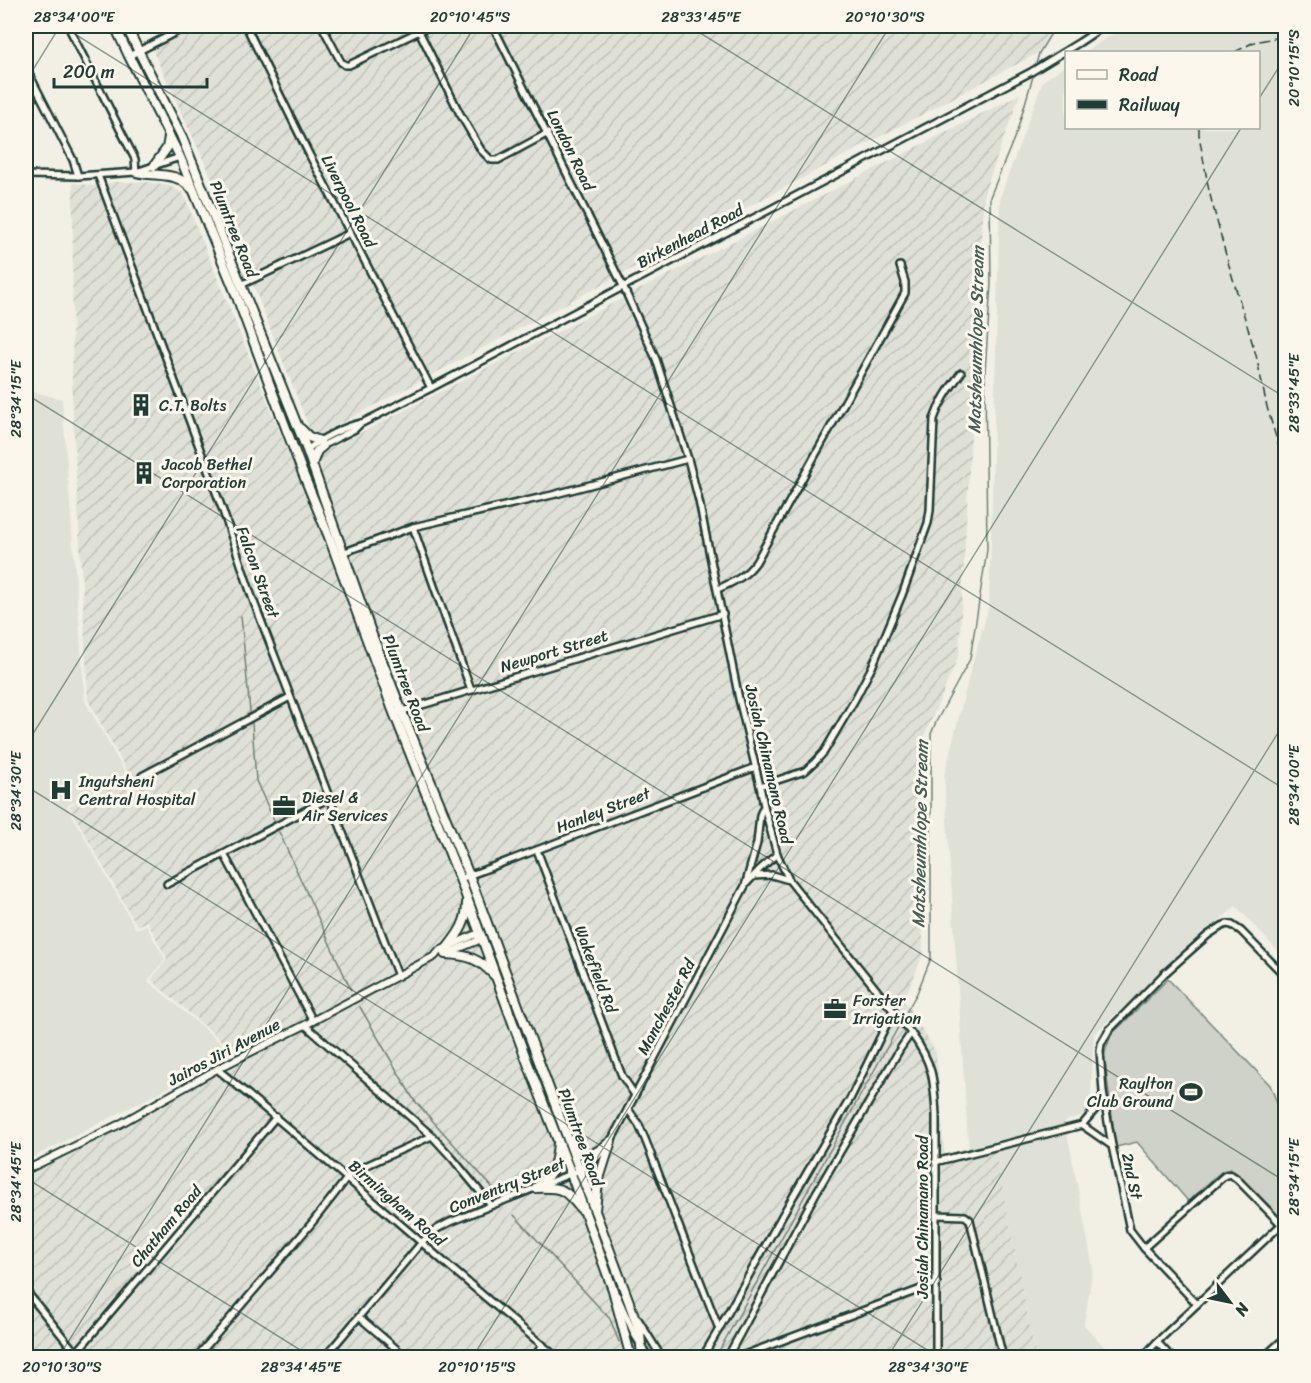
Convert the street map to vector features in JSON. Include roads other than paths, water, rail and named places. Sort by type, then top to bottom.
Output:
[{"type":"highway","name":"Plumtree Road","points":[[115,26],[180,157],[234,289],[335,556],[398,712],[469,875],[571,1144],[584,1212],[613,1290],[632,1358]]},
{"type":"highway","name":"Plumtree Road","points":[[126,26],[181,135],[298,426],[398,712],[527,1061],[558,1139],[595,1212],[629,1302],[639,1333],[642,1358]]},
{"type":"highway","points":[[181,135],[180,157],[194,167]]},
{"type":"highway","points":[[154,166],[167,148],[169,137]]},
{"type":"highway","points":[[136,172],[173,177],[193,189]]},
{"type":"highway","points":[[298,426],[309,437],[321,444],[312,464]]},
{"type":"highway","points":[[290,441],[307,450],[302,471]]},
{"type":"highway","points":[[466,896],[467,913],[462,928],[446,951],[472,957],[486,966],[497,978]]},
{"type":"highway","points":[[485,918],[485,930],[482,936],[495,946]]},
{"type":"highway","points":[[536,1188],[555,1167],[558,1139]]},
{"type":"highway","points":[[571,1144],[584,1155],[589,1155],[611,1141]]},
{"type":"highway","points":[[595,1212],[598,1182],[611,1141]]},
{"type":"highway","points":[[536,1188],[555,1188],[565,1191],[584,1212]]},
{"type":"main road","points":[[446,951],[474,935],[482,936]]},
{"type":"main road","name":"Jairos Jiri Avenue","points":[[26,1170],[117,1125],[218,1069],[398,976],[440,951],[446,951]]},
{"type":"street","points":[[68,26],[135,159],[136,172]]},
{"type":"street","points":[[129,56],[188,26]]},
{"type":"street","name":"Liverpool Road","points":[[246,26],[310,156],[431,388]]},
{"type":"street","points":[[322,26],[341,62],[346,65],[352,65],[430,26]]},
{"type":"street","name":"London Road","points":[[493,26],[623,286]]},
{"type":"street","name":"Birkenhead Road","points":[[307,450],[355,429],[362,423],[1031,72],[1104,26]]},
{"type":"street","points":[[419,31],[459,112],[486,157],[498,160],[548,133]]},
{"type":"street","points":[[26,68],[73,160],[78,176]]},
{"type":"street","points":[[26,175],[78,176],[136,172],[180,157]]},
{"type":"street","name":"Falcon Street","points":[[98,175],[223,511],[252,597],[398,976]]},
{"type":"street","points":[[234,289],[350,233]]},
{"type":"street","points":[[718,589],[741,578],[756,562],[905,293],[905,282],[900,266]]},
{"type":"street","name":"Josiah Chinamano Road","points":[[623,286],[656,359],[699,501],[739,699],[777,854],[789,880],[911,1033],[924,1053],[932,1072],[936,1115],[936,1358]]},
{"type":"street","points":[[760,786],[805,771],[815,762],[824,752],[872,667],[902,595],[928,523],[934,418],[945,394],[961,373]]},
{"type":"street","points":[[335,556],[413,527],[552,495],[687,459]]},
{"type":"street","points":[[413,527],[471,690]]},
{"type":"street","name":"Newport Street","points":[[398,712],[723,614]]},
{"type":"street","points":[[142,776],[290,697]]},
{"type":"street","name":"Hanley Street","points":[[460,879],[756,767]]},
{"type":"street","points":[[167,884],[328,798]]},
{"type":"street","points":[[745,886],[757,843],[760,815],[764,806]]},
{"type":"street","name":"Wakefield Rd","points":[[537,850],[622,1076],[635,1095]]},
{"type":"street","points":[[224,854],[313,1021]]},
{"type":"street","points":[[745,886],[777,854]]},
{"type":"street","points":[[754,876],[772,875],[789,880]]},
{"type":"street","name":"Manchester Rd","points":[[611,1141],[745,886]]},
{"type":"street","name":"2nd St","points":[[1197,1304],[1130,1230],[1112,1146],[1103,1092],[1100,1051],[1109,1030],[1164,974],[1208,934],[1227,924],[1235,926],[1250,938],[1286,977]]},
{"type":"street","points":[[702,1358],[851,1097],[894,1012]]},
{"type":"street","points":[[305,1025],[432,1136],[491,1205]]},
{"type":"street","points":[[727,1358],[816,1193],[911,1033]]},
{"type":"street","name":"Birmingham Road","points":[[218,1069],[558,1358]]},
{"type":"street","points":[[935,1162],[1082,1125],[1099,1105],[1103,1092]]},
{"type":"street","points":[[628,1109],[645,1139],[719,1329]]},
{"type":"street","name":"Chatham Road","points":[[78,1355],[276,1117]]},
{"type":"street","points":[[1082,1125],[1112,1146]]},
{"type":"street","points":[[196,1358],[318,1216],[352,1172],[432,1136]]},
{"type":"street","name":"Conventry Street","points":[[324,1358],[422,1242],[437,1229],[576,1172],[597,1158],[611,1141]]},
{"type":"street","points":[[1142,1358],[1283,1222],[1232,1174],[1228,1174],[1144,1248]]},
{"type":"street","points":[[936,1215],[964,1216],[970,1220],[1003,1358]]},
{"type":"street","points":[[736,1358],[937,1283]]},
{"type":"street","points":[[613,1290],[635,1336],[649,1358]]},
{"type":"street","points":[[26,1291],[78,1355]]},
{"type":"street","points":[[629,1302],[662,1358]]},
{"type":"street","points":[[359,1317],[407,1358]]},
{"type":"street","points":[[1263,1358],[1286,1336]]},
{"type":"street","points":[[1157,1342],[1172,1358]]},
{"type":"street","points":[[533,1358],[543,1345]]},
{"type":"waterway","name":"Matsheumhlope Stream","points":[[1035,68],[1039,53],[1055,26]]},
{"type":"waterway","name":"Matsheumhlope Stream","points":[[903,1018],[917,993],[931,958],[931,734],[970,659],[987,550],[985,371],[991,284],[990,197],[1017,131],[1034,73]]},
{"type":"waterway","points":[[241,616],[250,712]]},
{"type":"waterway","points":[[252,723],[256,781],[275,822]]},
{"type":"waterway","points":[[279,832],[351,990]]},
{"type":"waterway","points":[[360,1007],[414,1100],[493,1188]]},
{"type":"waterway","name":"Matsheumhlope Stream","points":[[715,1358],[901,1022]]},
{"type":"waterway","points":[[514,1215],[610,1319],[619,1342]]},
{"type":"railway","points":[[1237,51],[1254,42],[1286,36]]},
{"type":"railway","points":[[1199,129],[1209,191],[1256,355],[1267,407],[1286,471]]},
{"type":"railway","points":[[1286,408],[1283,440],[1286,448]]},
{"type":"place","name":"C.T. Bolts","points":[[141,405]]},
{"type":"place","name":"Jacob Bethel Corporation","points":[[144,473]]},
{"type":"place","name":"Ingutsheni Central Hospital","points":[[61,790]]},
{"type":"place","name":"Diesel & Air Services","points":[[284,806]]},
{"type":"place","name":"Forster Irrigation","points":[[835,1009]]},
{"type":"place","name":"Raylton Club Ground","points":[[1191,1092]]}]
